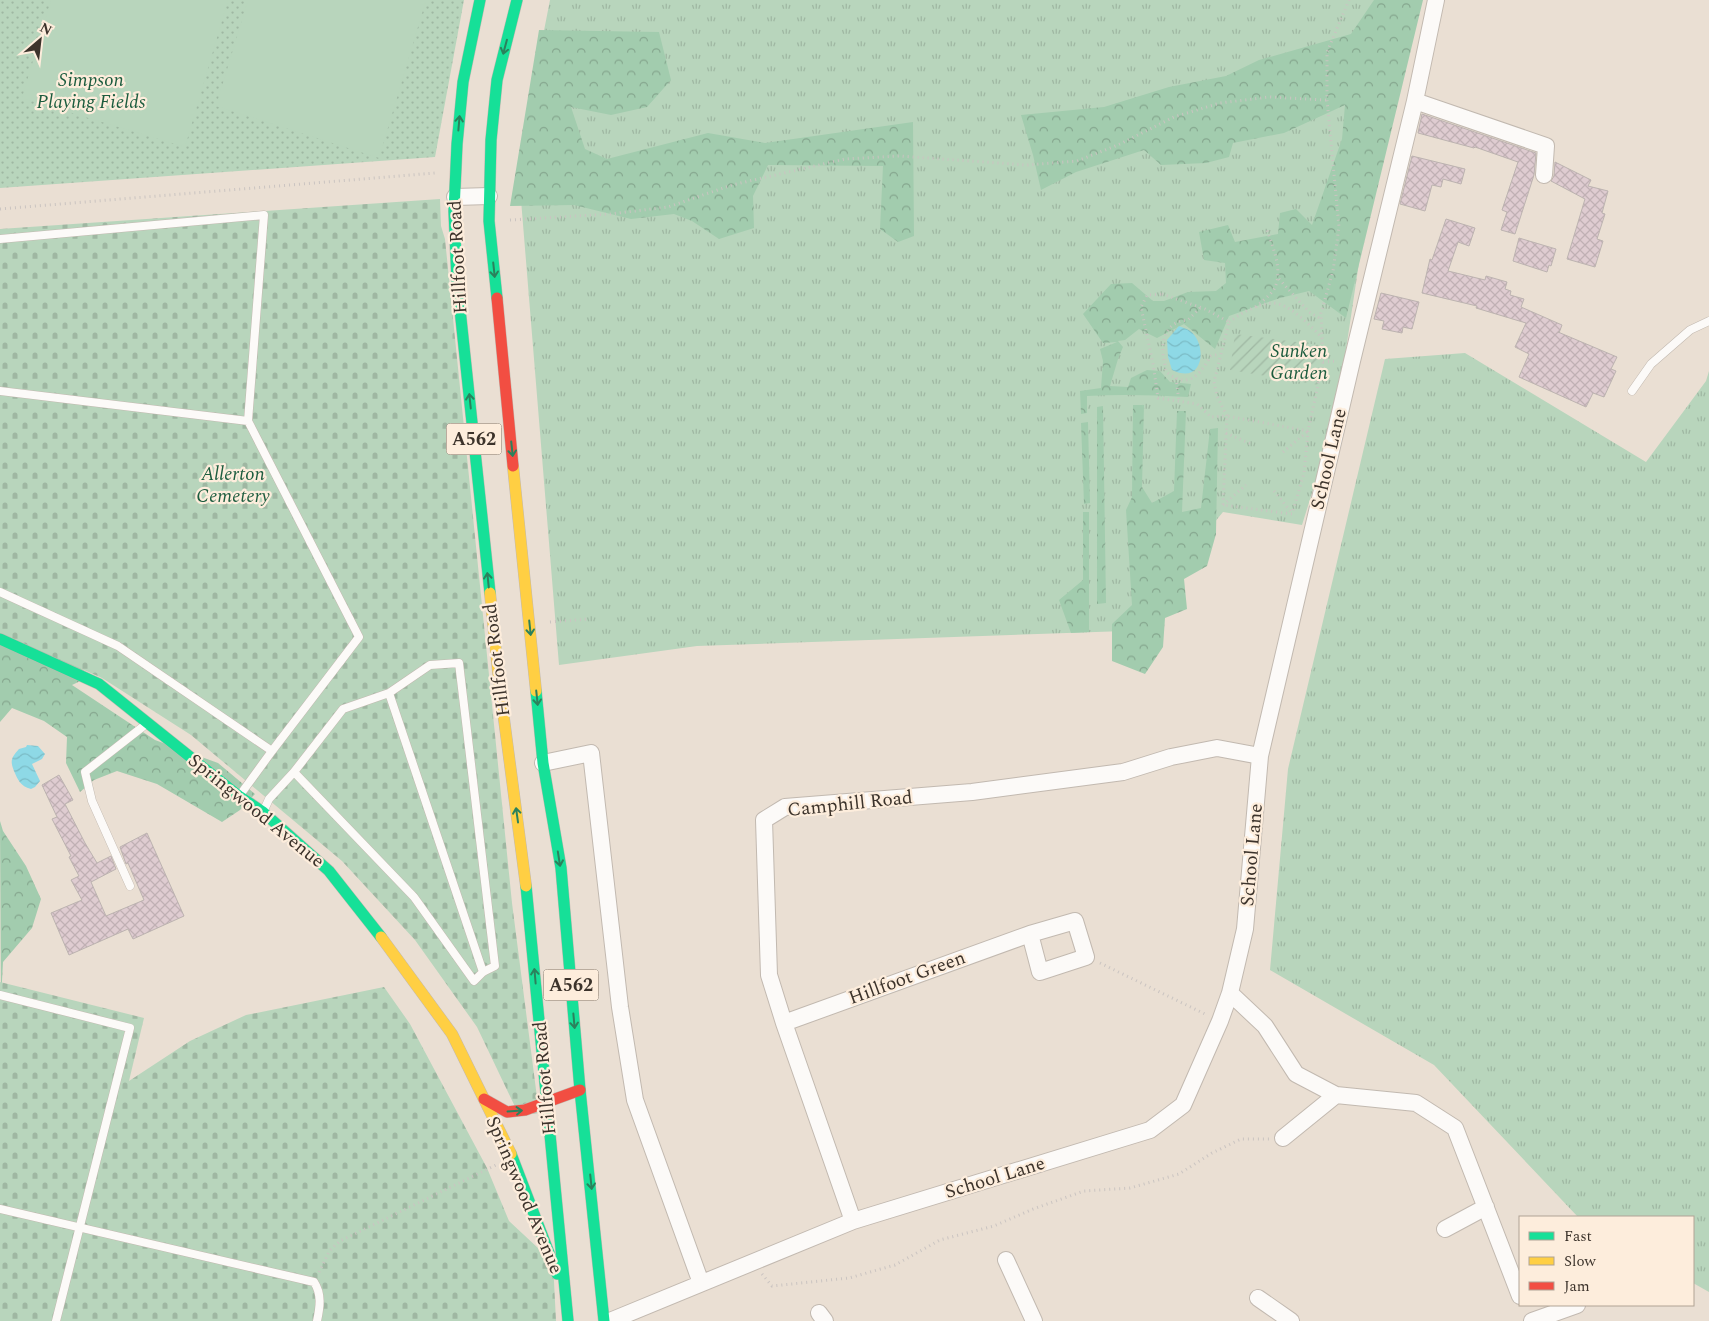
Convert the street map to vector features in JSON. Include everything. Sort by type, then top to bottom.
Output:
[{"type":"main road","name":"Hillfoot Road","points":[[480,0],[463,82],[455,172],[458,290],[499,681],[528,899],[568,1320]]},
{"type":"main road","name":"Hillfoot Road","points":[[517,0],[501,61],[489,164],[489,221],[543,763],[561,868],[580,1090],[596,1224],[604,1321]]},
{"type":"main road","name":"Springwood Avenue","points":[[0,639],[99,684],[239,796],[263,812],[329,871],[397,957],[452,1034],[513,1159],[564,1291]]},
{"type":"main road","name":"Springwood Avenue","points":[[484,1099],[507,1112],[525,1110],[580,1090]]},
{"type":"street","name":"School Lane","points":[[610,1321],[853,1222],[1150,1130],[1183,1105],[1220,1021],[1230,993],[1245,929],[1260,756],[1415,101],[1436,0]]},
{"type":"street","points":[[1415,101],[1546,146],[1544,175]]},
{"type":"street","points":[[455,197],[489,196]]},
{"type":"street","name":"Camphill Road","points":[[853,1222],[769,975],[764,820],[785,807],[972,792],[1123,772],[1171,757],[1217,748],[1260,756]]},
{"type":"street","points":[[543,763],[591,753],[620,1007],[635,1100],[701,1283]]},
{"type":"street","name":"Hillfoot Green","points":[[784,1022],[1030,934],[1075,922],[1086,957]]},
{"type":"street","points":[[1030,934],[1040,972],[1086,957]]},
{"type":"street","points":[[1230,993],[1265,1026],[1296,1074],[1336,1095],[1416,1103],[1456,1128],[1519,1293]]},
{"type":"street","points":[[1283,1138],[1336,1095]]},
{"type":"street","points":[[1445,1229],[1486,1207]]},
{"type":"street","points":[[1006,1260],[1034,1321]]},
{"type":"street","points":[[1258,1298],[1291,1321]]},
{"type":"street","points":[[1524,1306],[1531,1321],[1574,1306]]},
{"type":"street","points":[[568,1320],[585,1321]]},
{"type":"lane","points":[[0,239],[264,215],[248,421],[359,637],[239,796]]},
{"type":"lane","points":[[1632,391],[1651,364],[1690,330],[1709,321]]},
{"type":"lane","points":[[0,391],[248,421]]},
{"type":"lane","points":[[0,592],[118,646],[272,751]]},
{"type":"lane","points":[[263,812],[269,799],[294,772],[343,709],[389,693],[430,665],[459,663],[495,966],[483,972],[474,981],[414,897],[294,772]]},
{"type":"lane","points":[[389,693],[483,972]]},
{"type":"lane","points":[[130,886],[92,801],[85,772],[147,724]]},
{"type":"lane","points":[[0,995],[130,1028],[56,1321]]},
{"type":"lane","points":[[0,1209],[314,1282],[320,1297],[317,1321]]},
{"type":"path","points":[[1292,514],[1304,473],[1308,431],[1323,362],[1321,313],[1333,271],[1339,227],[1327,100],[1327,52],[1348,0]]},
{"type":"path","points":[[489,221],[610,214],[668,207],[732,185],[845,159],[899,156],[1027,165],[1077,161],[1118,145],[1174,117],[1220,103],[1269,97],[1327,100]]},
{"type":"path","points":[[0,209],[455,172]]},
{"type":"path","points":[[1255,307],[1272,291],[1278,279],[1277,263],[1266,227]]},
{"type":"path","points":[[1278,279],[1309,312],[1321,319]]},
{"type":"path","points":[[1229,322],[1200,307],[1162,294],[1147,295],[1141,307],[1158,398],[1197,404],[1211,417],[1227,416],[1308,431]]},
{"type":"path","points":[[1223,505],[1227,416],[1217,396],[1214,382],[1229,322],[1248,309],[1274,302],[1294,311],[1323,339]]},
{"type":"path","points":[[1200,307],[1188,320],[1181,320],[1169,328],[1163,338],[1166,372],[1181,380],[1190,380],[1200,372],[1211,356],[1220,354]]},
{"type":"path","points":[[1176,378],[1178,401]]},
{"type":"path","points":[[1283,452],[1308,431]]},
{"type":"path","points":[[1226,432],[1251,444]]},
{"type":"path","points":[[1223,505],[1246,485]]},
{"type":"path","points":[[1274,491],[1292,514]]},
{"type":"path","points":[[1223,505],[1292,514]]},
{"type":"path","points":[[530,624],[589,619]]},
{"type":"path","points":[[1086,957],[1220,1021]]},
{"type":"path","points":[[752,1262],[772,1286],[849,1278],[895,1265],[940,1240],[994,1226],[1033,1209],[1084,1191],[1130,1188],[1179,1174],[1212,1153],[1241,1140],[1283,1138]]},
{"type":"path","points":[[314,1282],[326,1256],[340,1241],[487,1168],[513,1159]]},
{"type":"green space","name":"Simpson Playing Fields","points":[[0,0],[464,0],[435,157],[0,188]]},
{"type":"green space","points":[[51,0],[228,0],[185,147],[22,98]]},
{"type":"green space","points":[[248,0],[426,0],[379,158],[216,106]]},
{"type":"green space","points":[[550,0],[1416,0],[1362,243],[1336,416],[1302,525],[1223,512],[1125,631],[697,646],[559,665],[518,163]]},
{"type":"green space","points":[[1374,0],[1423,0],[1346,318],[1309,291],[1280,298],[1229,316],[1215,349],[1184,324],[1157,338],[1139,329],[1125,340],[1118,341],[1123,347],[1110,386],[1128,387],[1131,378],[1147,370],[1160,371],[1170,382],[1191,384],[1188,397],[1138,395],[1087,396],[1087,413],[1081,414],[1080,391],[1101,388],[1103,361],[1100,349],[1117,342],[1103,343],[1083,314],[1111,284],[1132,283],[1153,301],[1164,301],[1188,292],[1216,291],[1226,283],[1225,263],[1204,260],[1199,232],[1228,225],[1235,242],[1278,234],[1280,213],[1296,209],[1312,225],[1342,139],[1345,105],[1284,133],[1233,143],[1229,157],[1206,163],[1161,165],[1144,150],[1076,172],[1041,190],[1021,115],[1104,107],[1169,87],[1226,76],[1259,60],[1351,34]]},
{"type":"green space","points":[[539,30],[659,32],[671,80],[647,107],[611,115],[571,107],[585,149],[607,159],[708,133],[765,143],[913,122],[914,236],[898,242],[880,229],[883,166],[768,165],[753,196],[754,228],[719,239],[692,221],[674,214],[631,219],[574,205],[510,206]]},
{"type":"green space","name":"Allerton Cemetery","points":[[440,199],[441,226],[445,239],[512,903],[539,1113],[519,1115],[477,1027],[415,940],[342,861],[191,735],[102,678],[0,633],[0,229]]},
{"type":"green space","name":"Sunken Garden","points":[[1235,334],[1319,345],[1319,385],[1230,370]]},
{"type":"green space","points":[[1465,353],[1646,462],[1706,381],[1709,371],[1709,1292],[1694,1284],[1694,1216],[1577,1216],[1434,1065],[1270,970],[1288,769],[1385,359]]},
{"type":"green space","points":[[1133,405],[1144,405],[1142,487],[1152,503],[1174,491],[1177,411],[1186,411],[1182,512],[1201,508],[1210,429],[1218,428],[1216,534],[1207,566],[1184,579],[1187,609],[1165,618],[1163,647],[1145,674],[1112,661],[1112,624],[1132,605],[1126,510],[1132,497]]},
{"type":"green space","points":[[1103,406],[1106,603],[1097,604],[1097,407]]},
{"type":"green space","points":[[1088,422],[1090,503],[1084,504],[1081,423]]},
{"type":"green space","points":[[1083,512],[1089,512],[1089,632],[1071,633],[1059,600],[1083,580]]},
{"type":"green space","points":[[0,605],[91,676],[72,685],[155,740],[218,763],[255,794],[240,810],[222,822],[157,784],[117,771],[94,780],[80,792],[66,763],[67,737],[44,721],[12,708],[0,722]]},
{"type":"green space","points":[[0,821],[3,831],[26,866],[41,899],[32,928],[3,962],[1,1000]]},
{"type":"green space","points":[[0,982],[144,1018],[129,1081],[190,1041],[246,1015],[384,987],[410,1024],[487,1168],[509,1221],[553,1262],[556,1321],[0,1321]]},
{"type":"water","points":[[1179,326],[1190,331],[1196,337],[1199,345],[1200,361],[1197,368],[1191,372],[1183,373],[1172,370],[1168,357],[1167,340]]},
{"type":"water","points":[[27,745],[38,746],[45,754],[42,759],[32,764],[40,781],[31,789],[20,782],[12,765],[13,757],[19,749]]},
{"type":"building","points":[[1422,114],[1536,153],[1534,175],[1515,234],[1501,230],[1507,212],[1502,210],[1518,162],[1475,147],[1418,133]]},
{"type":"building","points":[[1412,156],[1465,169],[1461,184],[1443,179],[1441,187],[1432,185],[1425,211],[1400,204]]},
{"type":"building","points":[[1555,162],[1591,180],[1588,186],[1608,191],[1602,213],[1605,214],[1597,239],[1603,241],[1595,267],[1567,259],[1585,199],[1551,181],[1554,176]]},
{"type":"building","points":[[1446,219],[1475,228],[1469,246],[1458,242],[1448,271],[1485,280],[1486,276],[1507,282],[1505,289],[1511,291],[1510,295],[1524,299],[1521,307],[1562,325],[1559,333],[1617,357],[1611,369],[1616,371],[1604,397],[1593,393],[1586,407],[1519,377],[1529,354],[1515,347],[1526,323],[1476,308],[1477,306],[1422,293],[1430,259],[1432,260]]},
{"type":"building","points":[[1519,238],[1556,249],[1551,266],[1549,265],[1547,272],[1513,261]]},
{"type":"building","points":[[1381,293],[1419,302],[1412,329],[1403,327],[1402,333],[1382,329],[1384,321],[1374,319]]},
{"type":"building","points":[[59,775],[73,800],[65,804],[97,863],[111,856],[116,869],[91,882],[106,916],[144,900],[128,863],[126,864],[120,847],[147,833],[184,916],[133,939],[128,929],[69,955],[51,913],[82,900],[71,880],[79,876],[52,819],[57,817],[42,785]]},
{"type":"traffic: fast","points":[[480,0],[463,82],[457,144],[454,211],[457,281],[490,593]]},
{"type":"traffic: fast","points":[[497,298],[489,221],[491,140],[497,80],[517,0]]},
{"type":"traffic: fast","points":[[0,639],[99,684],[239,796],[263,812],[329,871],[381,937]]},
{"type":"traffic: fast","points":[[536,691],[543,763],[561,868],[580,1090],[604,1321]]},
{"type":"traffic: fast","points":[[526,886],[568,1321]]},
{"type":"traffic: fast","points":[[511,1154],[557,1274]]},
{"type":"traffic: slow","points":[[513,466],[536,691]]},
{"type":"traffic: slow","points":[[490,593],[499,681],[526,886]]},
{"type":"traffic: slow","points":[[381,937],[452,1034],[511,1154]]},
{"type":"traffic: jam","points":[[497,298],[513,466]]},
{"type":"traffic: jam","points":[[484,1099],[507,1112],[525,1110],[580,1090]]}]
